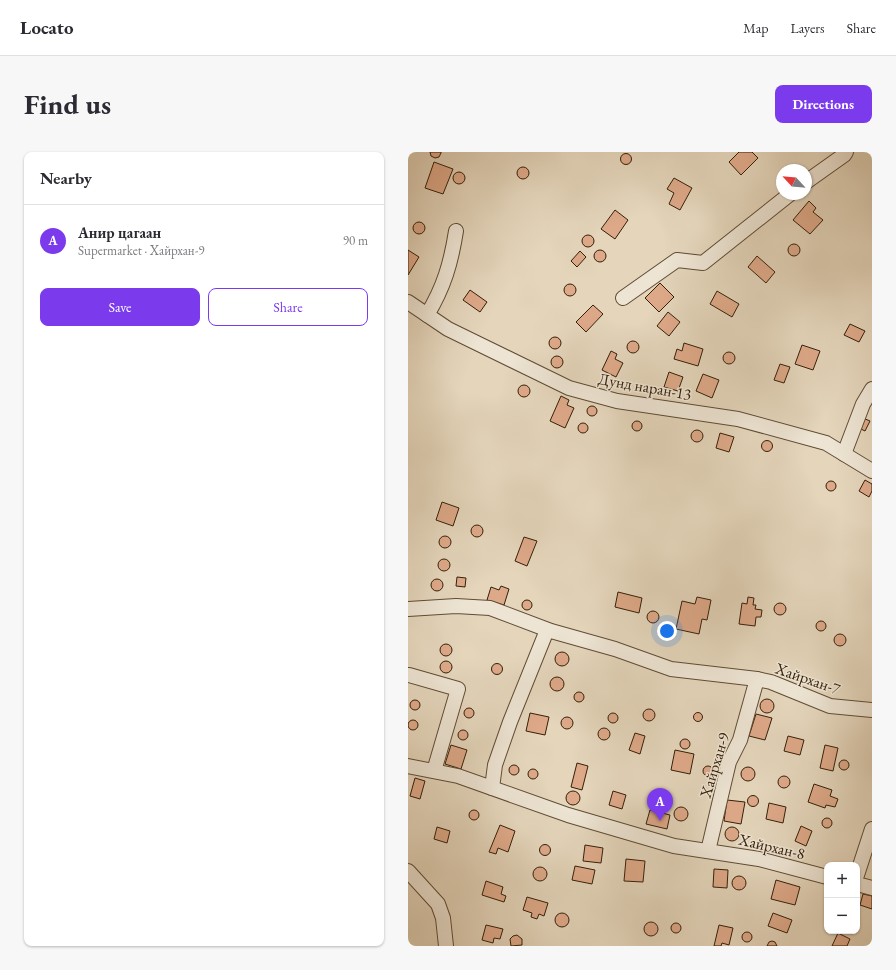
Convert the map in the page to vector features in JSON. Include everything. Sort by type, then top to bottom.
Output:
[{"type":"street","points":[[812,178],[846,152]]},
{"type":"street","points":[[623,298],[677,260],[702,263],[782,200]]},
{"type":"street","points":[[427,315],[438,297],[447,275],[456,231]]},
{"type":"street","name":"Дунд наран-13","points":[[408,302],[448,329],[569,388],[617,401],[738,419],[826,443],[872,471]]},
{"type":"street","points":[[844,454],[863,404],[872,389]]},
{"type":"street","points":[[408,609],[456,606],[490,608],[547,630],[615,649],[671,669],[756,679]]},
{"type":"street","points":[[492,788],[495,765],[507,729],[547,630]]},
{"type":"street","points":[[408,675],[458,689],[434,771]]},
{"type":"street","name":"Хайрхан-7","points":[[756,679],[771,682],[830,706],[872,710]]},
{"type":"street","name":"Хайрхан-9","points":[[708,850],[729,762],[740,740],[756,679]]},
{"type":"street","points":[[408,766],[458,776],[568,815],[674,846],[708,850]]},
{"type":"street","points":[[860,866],[872,829]]},
{"type":"street","name":"Хайрхан-8","points":[[708,850],[759,859],[824,876]]},
{"type":"street","points":[[408,871],[438,904],[443,918],[446,946]]},
{"type":"street","points":[[860,885],[872,888]]},
{"type":"building","points":[[430,152],[441,153],[439,157],[435,158],[431,156]]},
{"type":"building","points":[[739,152],[752,152],[758,158],[741,175],[729,162]]},
{"type":"building","points":[[626,153],[630,155],[632,159],[630,163],[626,165],[622,163],[620,159],[622,155]]},
{"type":"building","points":[[434,162],[453,169],[443,194],[425,188]]},
{"type":"building","points":[[523,167],[527,169],[529,173],[527,177],[523,179],[519,177],[517,173],[519,169]]},
{"type":"building","points":[[459,172],[463,174],[465,178],[463,182],[459,184],[455,182],[453,178],[455,174]]},
{"type":"building","points":[[674,178],[692,188],[680,210],[669,204],[674,193],[667,189]]},
{"type":"building","points":[[809,201],[816,208],[813,212],[823,220],[810,234],[793,220]]},
{"type":"building","points":[[615,210],[628,220],[615,239],[601,229]]},
{"type":"building","points":[[419,222],[423,224],[425,228],[423,232],[419,234],[415,232],[413,228],[415,224]]},
{"type":"building","points":[[588,235],[592,237],[594,241],[592,245],[588,247],[584,245],[582,241],[584,237]]},
{"type":"building","points":[[792,244],[796,244],[800,250],[796,256],[792,256],[788,252],[788,248]]},
{"type":"building","points":[[408,250],[419,257],[408,275]]},
{"type":"building","points":[[600,250],[604,252],[606,256],[604,260],[600,262],[596,260],[594,256],[596,252]]},
{"type":"building","points":[[580,251],[586,257],[577,267],[571,261]]},
{"type":"building","points":[[757,256],[775,272],[766,283],[748,267]]},
{"type":"building","points":[[660,283],[674,297],[659,312],[645,298]]},
{"type":"building","points":[[570,284],[574,286],[576,290],[574,294],[570,296],[566,294],[564,290],[566,286]]},
{"type":"building","points":[[470,290],[487,302],[480,312],[463,300]]},
{"type":"building","points":[[717,291],[739,304],[732,317],[710,304]]},
{"type":"building","points":[[593,305],[603,314],[586,332],[576,322]]},
{"type":"building","points":[[668,312],[680,322],[669,336],[657,326]]},
{"type":"building","points":[[850,324],[865,331],[859,342],[844,335]]},
{"type":"building","points":[[555,337],[559,339],[561,343],[559,347],[555,349],[551,347],[549,343],[551,339]]},
{"type":"building","points":[[631,341],[635,341],[639,347],[635,353],[631,353],[627,349],[627,345]]},
{"type":"building","points":[[684,343],[703,349],[698,366],[674,359],[677,349],[682,351]]},
{"type":"building","points":[[802,345],[820,351],[813,370],[795,364]]},
{"type":"building","points":[[611,351],[617,354],[615,359],[623,363],[616,377],[602,370]]},
{"type":"building","points":[[727,352],[731,352],[735,358],[731,364],[727,364],[723,360],[723,356]]},
{"type":"building","points":[[557,356],[561,358],[563,362],[561,366],[557,368],[553,366],[551,362],[553,358]]},
{"type":"building","points":[[780,364],[790,367],[784,383],[774,380]]},
{"type":"building","points":[[669,372],[683,377],[678,391],[664,387]]},
{"type":"building","points":[[703,374],[719,380],[712,398],[696,391]]},
{"type":"building","points":[[524,385],[528,387],[530,391],[528,395],[524,397],[520,395],[518,391],[520,387]]},
{"type":"building","points":[[561,396],[569,400],[567,405],[574,408],[565,428],[550,421]]},
{"type":"building","points":[[590,406],[594,406],[596,407],[596,415],[590,416],[587,413],[587,409]]},
{"type":"building","points":[[863,418],[870,421],[865,431],[859,428]]},
{"type":"building","points":[[635,421],[639,421],[641,422],[641,430],[635,431],[632,428],[632,424]]},
{"type":"building","points":[[581,423],[585,423],[587,424],[587,432],[581,433],[578,430],[578,426]]},
{"type":"building","points":[[699,430],[702,431],[702,441],[695,442],[692,441],[691,434],[692,431]]},
{"type":"building","points":[[720,433],[734,437],[729,452],[716,448]]},
{"type":"building","points":[[765,441],[769,441],[771,442],[771,450],[765,451],[762,448],[762,444]]},
{"type":"building","points":[[865,480],[872,484],[872,491],[869,497],[859,491]]},
{"type":"building","points":[[829,481],[833,481],[835,482],[835,490],[829,491],[826,488],[826,484]]},
{"type":"building","points":[[442,502],[459,508],[453,526],[436,520]]},
{"type":"building","points":[[477,525],[481,527],[483,531],[481,535],[477,537],[473,535],[471,531],[473,527]]},
{"type":"building","points":[[445,536],[449,538],[451,542],[449,546],[445,548],[441,546],[439,542],[441,538]]},
{"type":"building","points":[[524,537],[537,541],[527,566],[515,561]]},
{"type":"building","points":[[444,559],[448,561],[450,565],[448,569],[444,571],[440,569],[438,565],[440,561]]},
{"type":"building","points":[[457,577],[466,578],[465,587],[456,586]]},
{"type":"building","points":[[437,579],[441,581],[443,585],[441,589],[437,591],[433,589],[431,585],[433,581]]},
{"type":"building","points":[[501,586],[509,589],[504,605],[487,600],[491,587],[499,590]]},
{"type":"building","points":[[618,592],[642,598],[639,613],[615,607]]},
{"type":"building","points":[[697,597],[711,600],[707,620],[702,619],[699,634],[676,629],[682,601],[695,604]]},
{"type":"building","points":[[748,597],[754,598],[753,605],[756,605],[755,609],[762,610],[761,617],[756,617],[755,626],[739,624],[742,603],[747,604]]},
{"type":"building","points":[[525,600],[529,600],[531,601],[531,609],[525,610],[522,607],[522,603]]},
{"type":"building","points":[[782,603],[785,604],[785,614],[778,615],[775,614],[774,607],[775,604]]},
{"type":"building","points":[[655,611],[658,612],[658,622],[651,623],[648,622],[647,615],[648,612]]},
{"type":"building","points":[[821,621],[826,626],[821,631],[816,626]]},
{"type":"building","points":[[838,634],[842,634],[846,640],[842,646],[838,646],[834,642],[834,638]]},
{"type":"building","points":[[446,644],[450,646],[452,650],[450,654],[446,656],[442,654],[440,650],[442,646]]},
{"type":"building","points":[[562,652],[567,654],[569,659],[567,664],[562,666],[557,664],[555,659],[557,654]]},
{"type":"building","points":[[446,661],[450,663],[452,667],[450,671],[446,673],[442,671],[440,667],[442,663]]},
{"type":"building","points":[[497,663],[501,665],[503,669],[501,673],[497,675],[493,673],[491,669],[493,665]]},
{"type":"building","points":[[557,677],[562,679],[564,684],[562,689],[557,691],[552,689],[550,684],[552,679]]},
{"type":"building","points":[[577,692],[581,692],[583,693],[583,701],[577,702],[574,699],[574,695]]},
{"type":"building","points":[[767,699],[772,701],[774,706],[772,711],[767,713],[762,711],[760,706],[762,701]]},
{"type":"building","points":[[413,700],[417,700],[419,701],[419,709],[413,710],[410,707],[410,703]]},
{"type":"building","points":[[467,708],[471,708],[473,709],[473,717],[467,718],[464,715],[464,711]]},
{"type":"building","points":[[649,709],[653,711],[655,715],[653,719],[649,721],[645,719],[643,715],[645,711]]},
{"type":"building","points":[[698,712],[703,717],[698,722],[693,717]]},
{"type":"building","points":[[530,713],[549,717],[545,735],[526,731]]},
{"type":"building","points":[[613,713],[618,718],[613,723],[608,718]]},
{"type":"building","points":[[756,714],[772,718],[765,740],[749,736]]},
{"type":"building","points":[[565,717],[569,717],[573,723],[569,729],[565,729],[561,725],[561,721]]},
{"type":"building","points":[[411,720],[415,720],[417,721],[417,729],[411,730],[408,727],[408,723]]},
{"type":"building","points":[[604,728],[608,730],[610,734],[608,738],[604,740],[600,738],[598,734],[600,730]]},
{"type":"building","points":[[461,730],[465,730],[467,731],[467,739],[461,740],[458,737],[458,733]]},
{"type":"building","points":[[635,733],[645,736],[640,754],[629,750]]},
{"type":"building","points":[[788,736],[804,740],[800,755],[784,751]]},
{"type":"building","points":[[683,739],[687,739],[689,740],[689,748],[683,749],[680,746],[680,742]]},
{"type":"building","points":[[451,745],[467,750],[461,769],[445,764]]},
{"type":"building","points":[[825,745],[838,748],[833,771],[820,768]]},
{"type":"building","points":[[675,750],[694,754],[690,774],[671,770]]},
{"type":"building","points":[[842,760],[846,760],[848,761],[848,769],[842,770],[839,767],[839,763]]},
{"type":"building","points":[[577,763],[588,766],[582,790],[571,787]]},
{"type":"building","points":[[512,765],[516,765],[518,766],[518,774],[512,775],[509,772],[509,768]]},
{"type":"building","points":[[706,766],[710,766],[712,767],[712,775],[706,776],[703,773],[703,769]]},
{"type":"building","points":[[745,767],[751,767],[755,771],[755,777],[751,781],[745,781],[741,777],[741,771]]},
{"type":"building","points":[[531,769],[535,769],[537,770],[537,778],[531,779],[528,776],[528,772]]},
{"type":"building","points":[[782,776],[786,776],[790,782],[786,788],[782,788],[778,784],[778,780]]},
{"type":"building","points":[[415,778],[425,781],[420,799],[410,796]]},
{"type":"building","points":[[814,784],[832,790],[830,796],[838,799],[835,807],[826,805],[825,808],[808,802]]},
{"type":"building","points":[[573,791],[578,793],[580,798],[578,803],[573,805],[568,803],[566,798],[568,793]]},
{"type":"building","points":[[613,791],[626,795],[622,809],[609,805]]},
{"type":"building","points":[[753,795],[757,797],[759,801],[757,805],[753,807],[749,805],[747,801],[749,797]]},
{"type":"building","points":[[727,800],[745,802],[741,824],[724,821]]},
{"type":"building","points":[[769,803],[786,807],[783,823],[766,819]]},
{"type":"building","points":[[681,807],[686,809],[688,814],[686,819],[681,821],[676,819],[674,814],[676,809]]},
{"type":"building","points":[[472,810],[476,810],[478,811],[478,819],[472,820],[469,817],[469,813]]},
{"type":"building","points":[[650,810],[670,815],[667,829],[646,824]]},
{"type":"building","points":[[825,818],[829,818],[831,819],[831,827],[825,828],[822,825],[822,821]]},
{"type":"building","points":[[500,825],[515,831],[508,852],[498,848],[496,854],[489,852]]},
{"type":"building","points":[[801,826],[812,831],[806,846],[795,841]]},
{"type":"building","points":[[437,827],[450,831],[447,843],[434,839]]},
{"type":"building","points":[[732,827],[737,829],[739,834],[737,839],[732,841],[727,839],[725,834],[727,829]]},
{"type":"building","points":[[543,845],[547,845],[549,846],[549,854],[543,855],[540,852],[540,848]]},
{"type":"building","points":[[585,845],[603,848],[601,863],[583,861]]},
{"type":"building","points":[[626,859],[645,861],[643,882],[624,881]]},
{"type":"building","points":[[575,866],[595,870],[592,884],[572,880]]},
{"type":"building","points":[[540,867],[545,869],[547,874],[545,879],[540,881],[535,879],[533,874],[535,869]]},
{"type":"building","points":[[714,869],[728,870],[727,888],[713,887]]},
{"type":"building","points":[[739,876],[744,878],[746,883],[744,888],[739,890],[734,888],[732,883],[734,878]]},
{"type":"building","points":[[776,880],[800,887],[795,905],[771,899]]},
{"type":"building","points":[[486,881],[503,887],[501,894],[506,896],[504,902],[482,895]]},
{"type":"building","points":[[863,894],[872,896],[872,909],[860,905]]},
{"type":"building","points":[[527,897],[548,903],[544,916],[539,914],[537,919],[531,917],[532,913],[523,910]]},
{"type":"building","points":[[562,913],[567,915],[569,920],[567,925],[562,927],[557,925],[555,920],[557,915]]},
{"type":"building","points":[[773,913],[792,920],[787,933],[768,926]]},
{"type":"building","points":[[648,922],[654,922],[658,926],[658,932],[654,936],[648,936],[644,932],[644,926]]},
{"type":"building","points":[[674,923],[678,923],[680,924],[680,932],[674,933],[671,930],[671,926]]},
{"type":"building","points":[[486,925],[503,929],[500,939],[494,938],[493,943],[482,940]]},
{"type":"building","points":[[719,925],[733,928],[729,945],[722,943],[721,946],[714,946]]},
{"type":"building","points":[[745,932],[749,932],[751,933],[751,941],[745,942],[742,939],[742,935]]},
{"type":"building","points":[[838,934],[850,939],[847,946],[832,946]]},
{"type":"building","points":[[517,935],[522,939],[522,945],[511,946],[510,939]]},
{"type":"building","points":[[769,942],[775,942],[777,946],[767,946]]},
{"type":"place","name":"Анир цагаан","points":[[660,821]]}]
